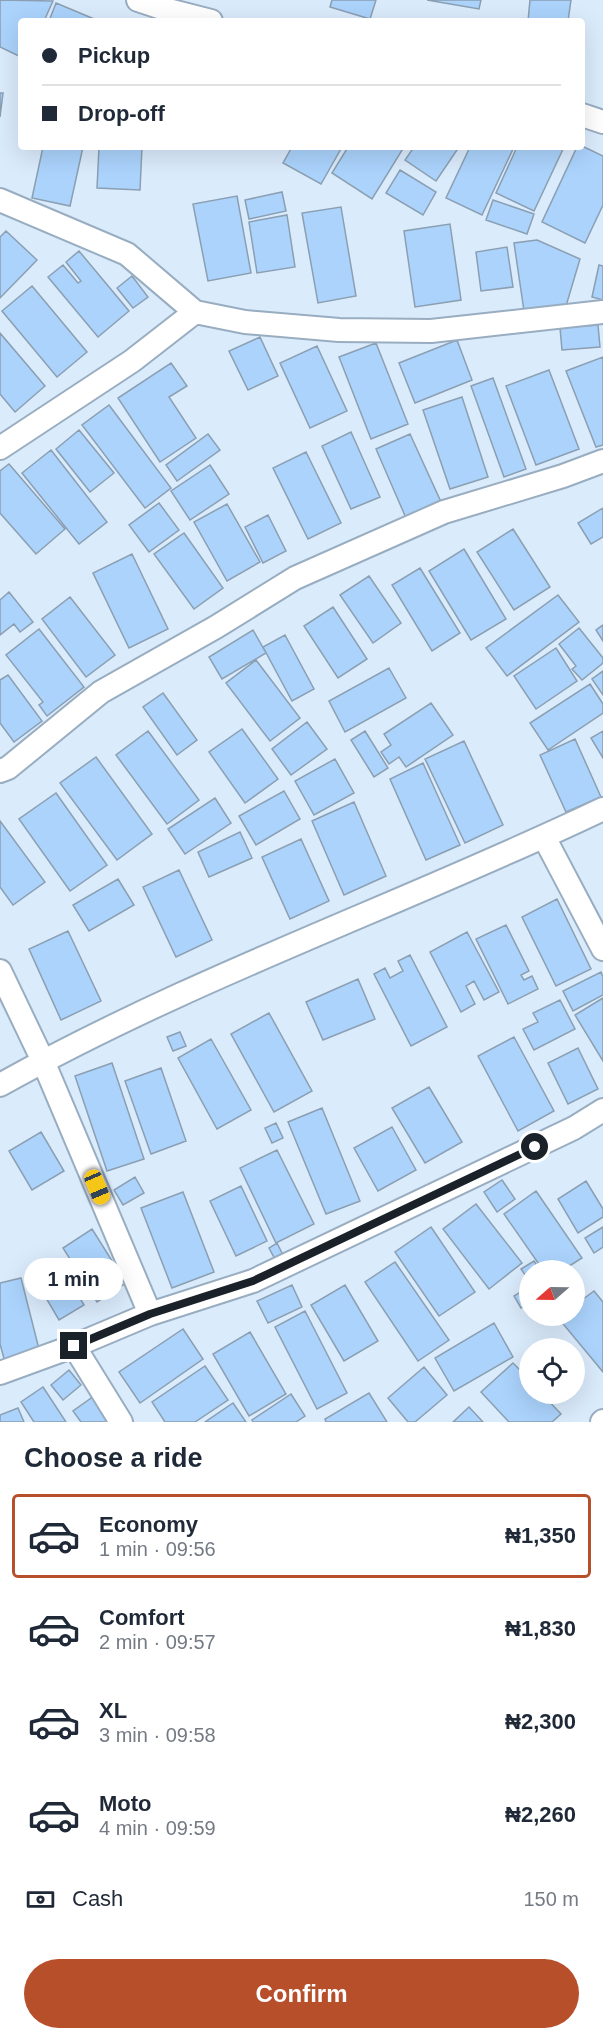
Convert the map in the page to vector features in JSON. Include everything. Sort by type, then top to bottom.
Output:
[{"type":"street","points":[[138,0],[199,18]]},
{"type":"street","points":[[585,116],[603,122]]},
{"type":"street","points":[[0,200],[127,254],[195,312],[245,322],[339,330],[431,331],[603,312]]},
{"type":"street","points":[[0,448],[132,361],[195,312]]},
{"type":"street","points":[[0,771],[8,768],[101,692],[295,579],[444,512],[563,476],[603,460]]},
{"type":"street","points":[[0,1085],[43,1061],[229,972],[544,837],[603,809]]},
{"type":"street","points":[[544,837],[603,949]]},
{"type":"street","points":[[0,971],[43,1061],[150,1314]]},
{"type":"street","points":[[0,1373],[74,1346],[150,1314],[253,1281],[574,1128],[603,1110]]},
{"type":"street","points":[[74,1346],[122,1422]]},
{"type":"building","points":[[0,0],[53,1],[45,18],[18,18],[18,56],[0,47]]},
{"type":"building","points":[[332,0],[376,0],[370,18],[330,7]]},
{"type":"building","points":[[427,0],[481,0],[479,9]]},
{"type":"building","points":[[530,0],[571,0],[568,18],[528,18]]},
{"type":"building","points":[[56,3],[92,18],[50,18]]},
{"type":"building","points":[[0,93],[3,93],[0,117]]},
{"type":"building","points":[[585,147],[603,156],[603,205],[585,243],[542,222],[576,150],[585,150]]},
{"type":"building","points":[[42,150],[82,150],[70,206],[32,198]]},
{"type":"building","points":[[99,150],[142,150],[140,190],[97,188]]},
{"type":"building","points":[[290,150],[340,150],[321,184],[283,163]]},
{"type":"building","points":[[346,150],[402,150],[372,199],[332,173]]},
{"type":"building","points":[[412,150],[457,150],[436,181],[405,160]]},
{"type":"building","points":[[469,150],[513,150],[482,215],[446,198]]},
{"type":"building","points":[[516,150],[563,150],[534,211],[496,193]]},
{"type":"building","points":[[400,170],[436,192],[423,215],[386,193]]},
{"type":"building","points":[[282,192],[286,211],[249,219],[245,200]]},
{"type":"building","points":[[237,196],[251,273],[208,281],[193,204]]},
{"type":"building","points":[[493,200],[534,214],[527,234],[486,220]]},
{"type":"building","points":[[341,207],[356,296],[318,303],[302,213]]},
{"type":"building","points":[[287,215],[295,267],[257,273],[249,222]]},
{"type":"building","points":[[450,224],[461,300],[415,307],[404,231]]},
{"type":"building","points":[[6,231],[37,260],[0,298],[0,237]]},
{"type":"building","points":[[537,240],[580,259],[566,306],[524,311],[514,243]]},
{"type":"building","points":[[507,247],[513,287],[481,291],[476,252]]},
{"type":"building","points":[[79,251],[129,311],[98,337],[48,277],[63,265],[78,283],[81,281],[66,262]]},
{"type":"building","points":[[599,265],[603,266],[603,300],[592,297]]},
{"type":"building","points":[[132,276],[148,297],[133,308],[117,288]]},
{"type":"building","points":[[32,286],[87,352],[57,377],[2,311]]},
{"type":"building","points":[[598,325],[600,347],[562,350],[560,328]]},
{"type":"building","points":[[0,333],[45,386],[15,412],[0,394]]},
{"type":"building","points":[[260,337],[278,376],[248,390],[229,351]]},
{"type":"building","points":[[457,340],[472,380],[415,403],[399,363]]},
{"type":"building","points":[[376,343],[408,424],[371,439],[339,357]]},
{"type":"building","points":[[317,346],[347,411],[310,428],[280,363]]},
{"type":"building","points":[[603,357],[603,445],[596,447],[566,371]]},
{"type":"building","points":[[171,363],[187,386],[169,397],[196,438],[160,462],[118,398]]},
{"type":"building","points":[[549,370],[579,449],[536,465],[506,386]]},
{"type":"building","points":[[493,378],[526,469],[504,477],[471,386]]},
{"type":"building","points":[[462,397],[488,477],[450,489],[423,410]]},
{"type":"building","points":[[109,405],[171,488],[145,508],[82,425]]},
{"type":"building","points":[[79,430],[114,473],[90,492],[56,449]]},
{"type":"building","points":[[351,432],[380,497],[351,509],[322,446]]},
{"type":"building","points":[[208,434],[220,450],[177,481],[166,465]]},
{"type":"building","points":[[410,434],[441,502],[406,518],[376,449]]},
{"type":"building","points":[[51,450],[107,522],[79,544],[22,473]]},
{"type":"building","points":[[306,452],[341,523],[308,539],[273,468]]},
{"type":"building","points":[[9,464],[65,529],[36,554],[0,513],[0,471]]},
{"type":"building","points":[[210,465],[229,494],[190,520],[171,491]]},
{"type":"building","points":[[159,503],[179,530],[149,552],[129,525]]},
{"type":"building","points":[[227,504],[260,562],[227,581],[194,522]]},
{"type":"building","points":[[603,508],[603,537],[591,544],[578,523]]},
{"type":"building","points":[[268,515],[286,551],[263,563],[245,527]]},
{"type":"building","points":[[513,529],[550,587],[514,610],[477,552]]},
{"type":"building","points":[[184,533],[223,588],[194,609],[154,554]]},
{"type":"building","points":[[464,549],[506,619],[471,640],[429,571]]},
{"type":"building","points":[[132,554],[168,629],[129,648],[93,573]]},
{"type":"building","points":[[420,568],[460,633],[432,651],[392,585]]},
{"type":"building","points":[[369,576],[401,623],[373,643],[340,595]]},
{"type":"building","points":[[9,592],[33,622],[20,632],[14,624],[0,635],[0,600]]},
{"type":"building","points":[[558,595],[579,622],[507,676],[486,648]]},
{"type":"building","points":[[70,597],[115,655],[86,677],[42,619]]},
{"type":"building","points":[[333,607],[367,659],[338,678],[304,626]]},
{"type":"building","points":[[603,625],[603,641],[596,630]]},
{"type":"building","points":[[579,628],[603,658],[603,663],[582,680],[572,669],[576,666],[559,644]]},
{"type":"building","points":[[39,629],[84,687],[47,716],[39,705],[43,702],[6,655]]},
{"type":"building","points":[[253,630],[266,653],[222,679],[209,657]]},
{"type":"building","points":[[285,635],[314,689],[292,701],[263,647]]},
{"type":"building","points":[[556,648],[577,681],[536,709],[514,676]]},
{"type":"building","points":[[256,660],[300,718],[270,741],[226,683]]},
{"type":"building","points":[[389,668],[406,698],[345,732],[329,701]]},
{"type":"building","points":[[603,671],[603,695],[592,679]]},
{"type":"building","points":[[8,675],[42,721],[14,742],[0,723],[0,680]]},
{"type":"building","points":[[590,684],[603,704],[603,713],[548,750],[530,723]]},
{"type":"building","points":[[163,693],[197,740],[177,755],[143,707]]},
{"type":"building","points":[[431,703],[453,735],[406,767],[399,757],[389,764],[381,752],[391,745],[384,734]]},
{"type":"building","points":[[307,722],[327,749],[291,775],[272,749]]},
{"type":"building","points":[[242,729],[278,779],[245,803],[209,752]]},
{"type":"building","points":[[148,731],[199,800],[167,824],[116,755]]},
{"type":"building","points":[[365,731],[388,768],[374,777],[351,740]]},
{"type":"building","points":[[603,731],[603,758],[591,738]]},
{"type":"building","points":[[575,739],[601,797],[566,812],[540,755]]},
{"type":"building","points":[[464,741],[503,825],[465,843],[425,759]]},
{"type":"building","points":[[96,757],[152,834],[117,860],[60,783]]},
{"type":"building","points":[[335,759],[354,793],[314,815],[295,781]]},
{"type":"building","points":[[423,763],[460,845],[426,860],[390,779]]},
{"type":"building","points":[[284,791],[300,819],[256,845],[239,816]]},
{"type":"building","points":[[56,793],[107,865],[70,891],[19,819]]},
{"type":"building","points":[[215,798],[231,823],[185,854],[168,829]]},
{"type":"building","points":[[354,802],[386,876],[344,895],[312,821]]},
{"type":"building","points":[[0,821],[45,882],[13,905],[0,887]]},
{"type":"building","points":[[240,832],[252,858],[209,877],[198,852]]},
{"type":"building","points":[[301,839],[329,901],[290,919],[262,857]]},
{"type":"building","points":[[179,870],[212,940],[176,957],[143,887]]},
{"type":"building","points":[[118,879],[134,905],[89,931],[73,905]]},
{"type":"building","points":[[557,899],[591,969],[556,986],[522,917]]},
{"type":"building","points":[[506,925],[529,971],[521,975],[524,980],[532,976],[538,989],[508,1004],[476,939]]},
{"type":"building","points":[[68,931],[101,1001],[61,1020],[29,949]]},
{"type":"building","points":[[467,932],[499,992],[484,1000],[474,981],[466,986],[475,1004],[461,1012],[430,952]]},
{"type":"building","points":[[410,955],[447,1027],[411,1046],[374,974],[385,968],[390,978],[403,971],[398,961]]},
{"type":"building","points":[[601,972],[603,995],[573,1011],[563,991]]},
{"type":"building","points":[[358,979],[375,1019],[323,1040],[306,1002]]},
{"type":"building","points":[[603,998],[603,1061],[575,1015]]},
{"type":"building","points":[[560,1000],[575,1029],[534,1050],[523,1029],[538,1022],[533,1013]]},
{"type":"building","points":[[269,1013],[312,1091],[274,1112],[231,1034]]},
{"type":"building","points":[[180,1032],[186,1046],[173,1051],[167,1037]]},
{"type":"building","points":[[514,1037],[554,1111],[518,1131],[478,1056]]},
{"type":"building","points":[[211,1039],[251,1110],[217,1129],[178,1058]]},
{"type":"building","points":[[578,1048],[598,1089],[568,1104],[548,1063]]},
{"type":"building","points":[[112,1063],[144,1159],[107,1171],[75,1076]]},
{"type":"building","points":[[161,1068],[186,1141],[151,1154],[125,1081]]},
{"type":"building","points":[[429,1087],[462,1142],[425,1163],[392,1108]]},
{"type":"building","points":[[322,1108],[360,1201],[326,1214],[288,1122]]},
{"type":"building","points":[[276,1123],[283,1138],[272,1143],[265,1128]]},
{"type":"building","points":[[392,1127],[416,1170],[378,1191],[354,1148]]},
{"type":"building","points":[[41,1132],[64,1171],[32,1190],[9,1151]]},
{"type":"building","points":[[277,1150],[314,1224],[276,1243],[240,1168]]},
{"type":"building","points":[[135,1177],[144,1193],[123,1205],[114,1190]]},
{"type":"building","points":[[502,1180],[515,1199],[497,1212],[484,1192]]},
{"type":"building","points":[[586,1181],[603,1209],[603,1217],[578,1233],[558,1199]]},
{"type":"building","points":[[241,1186],[267,1241],[236,1256],[210,1201]]},
{"type":"building","points":[[536,1191],[582,1258],[579,1260],[536,1260],[504,1214]]},
{"type":"building","points":[[183,1192],[214,1272],[172,1288],[141,1208]]},
{"type":"building","points":[[476,1204],[520,1260],[519,1265],[489,1289],[443,1229]]},
{"type":"building","points":[[431,1227],[475,1292],[439,1316],[395,1252]]},
{"type":"building","points":[[603,1227],[603,1247],[594,1253],[585,1238]]},
{"type":"building","points":[[92,1229],[126,1283],[97,1302],[63,1248]]},
{"type":"building","points":[[277,1243],[285,1259],[277,1263],[269,1248]]},
{"type":"building","points":[[395,1262],[449,1340],[418,1361],[365,1282]]},
{"type":"building","points":[[61,1266],[84,1305],[59,1320],[36,1281]]},
{"type":"building","points":[[21,1278],[40,1353],[5,1362],[0,1344],[0,1283]]},
{"type":"building","points":[[292,1285],[302,1307],[268,1323],[257,1301]]},
{"type":"building","points":[[345,1285],[378,1341],[344,1361],[311,1305]]},
{"type":"building","points":[[594,1291],[603,1302],[603,1372],[585,1350],[585,1338],[575,1338],[565,1326],[585,1326],[585,1298]]},
{"type":"building","points":[[519,1293],[519,1305],[514,1296]]},
{"type":"building","points":[[305,1311],[347,1393],[317,1409],[275,1327]]},
{"type":"building","points":[[494,1323],[513,1357],[454,1391],[435,1358]]},
{"type":"building","points":[[183,1329],[203,1359],[140,1403],[119,1372]]},
{"type":"building","points":[[250,1332],[286,1394],[249,1416],[213,1354]]},
{"type":"building","points":[[513,1363],[519,1369],[519,1404],[552,1404],[561,1414],[552,1422],[509,1422],[481,1392]]},
{"type":"building","points":[[205,1366],[228,1400],[195,1422],[165,1422],[152,1402]]},
{"type":"building","points":[[424,1367],[447,1395],[415,1422],[408,1422],[388,1398]]},
{"type":"building","points":[[69,1370],[81,1385],[63,1400],[51,1385]]},
{"type":"building","points":[[43,1387],[66,1422],[34,1422],[21,1402]]},
{"type":"building","points":[[369,1393],[387,1422],[326,1422],[325,1419]]},
{"type":"building","points":[[291,1394],[305,1416],[296,1422],[253,1422],[252,1420]]},
{"type":"building","points":[[94,1396],[112,1422],[81,1422],[73,1411]]},
{"type":"building","points":[[233,1403],[246,1422],[205,1422]]},
{"type":"building","points":[[469,1407],[483,1422],[453,1422]]},
{"type":"building","points":[[18,1408],[24,1422],[0,1422],[0,1415]]},
{"type":"route","points":[[74,1346],[150,1314],[253,1281],[535,1147]]}]
